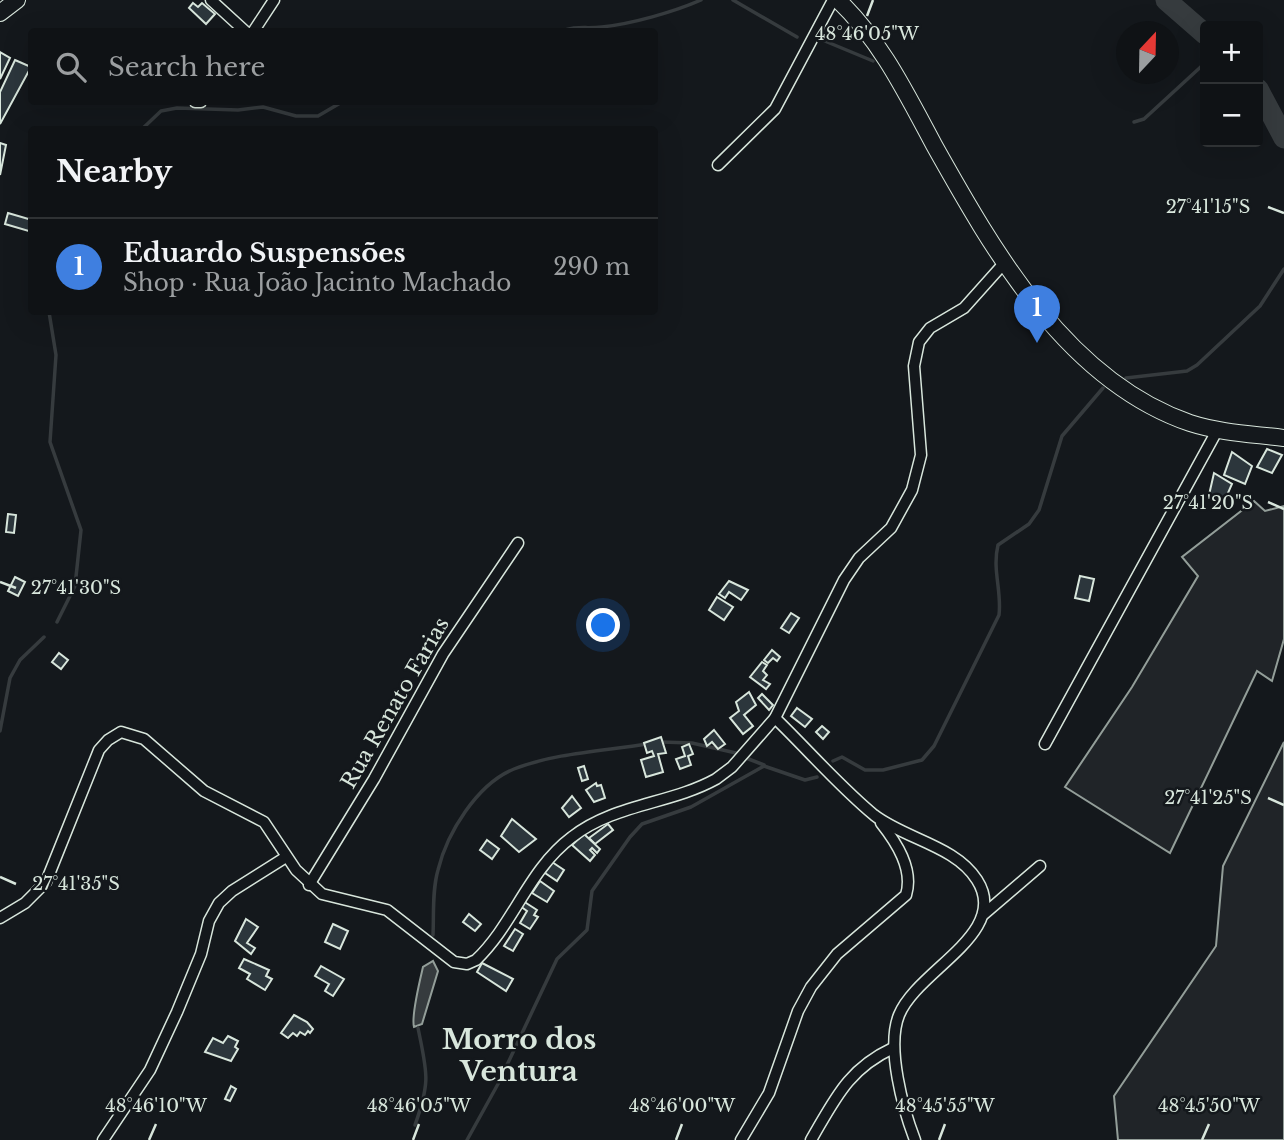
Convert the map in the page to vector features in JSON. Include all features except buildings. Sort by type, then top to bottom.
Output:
[{"type":"main road","points":[[0,13],[17,0]]},
{"type":"main road","points":[[835,0],[879,47],[950,173],[1006,261],[1061,335],[1103,373],[1139,399],[1170,414],[1218,429],[1284,438]]},
{"type":"street","points":[[211,0],[242,28]]},
{"type":"street","points":[[256,28],[274,0]]},
{"type":"street","points":[[718,165],[775,110],[835,0]]},
{"type":"street","points":[[0,918],[25,903],[46,882],[99,750],[111,737],[121,732],[144,738],[204,791],[264,822],[286,857],[309,885],[321,894],[387,910],[445,957],[457,964],[470,963],[485,951],[545,862],[572,836],[603,818],[716,779],[732,767],[775,718],[844,580],[859,558],[891,528],[916,480],[921,455],[914,366],[919,342],[930,328],[964,308],[1006,261]]},
{"type":"street","points":[[1045,744],[1218,429]]},
{"type":"street","name":"Rua Renato Farias","points":[[309,885],[374,779],[443,654],[518,543]]},
{"type":"street","points":[[741,1140],[769,1093],[798,1011],[811,987],[836,954],[906,895],[908,880],[900,851],[875,815],[775,718]]},
{"type":"street","points":[[875,815],[947,854],[971,872],[984,894],[984,914]]},
{"type":"street","points":[[103,1140],[150,1070],[201,954],[209,922],[219,903],[232,891],[286,857]]},
{"type":"street","points":[[915,1140],[893,1048],[898,1017],[918,986],[975,931],[984,914],[1040,866]]},
{"type":"street","points":[[811,1140],[849,1079],[873,1056],[893,1048]]},
{"type":"shaded area","points":[[1254,501],[1265,511],[1284,506],[1284,639],[1272,681],[1257,671],[1170,853],[1065,787],[1132,687],[1198,576],[1182,557]]},
{"type":"shaded area","points":[[1284,742],[1284,1140],[1118,1140],[1114,1096],[1216,946],[1223,866]]},
{"type":"shaded area","points":[[433,961],[438,971],[422,1024],[414,1027],[423,967]]},
{"type":"waterway","points":[[586,28],[639,20],[701,0]]},
{"type":"waterway","points":[[733,0],[797,37]]},
{"type":"waterway","points":[[1166,0],[1200,30]]},
{"type":"waterway","points":[[820,39],[873,61]]},
{"type":"waterway","points":[[1134,122],[1144,119],[1200,68]]},
{"type":"waterway","points":[[1263,98],[1284,138]]},
{"type":"waterway","points":[[145,126],[161,111],[177,108],[238,110],[263,107],[296,116],[318,116],[337,105]]},
{"type":"waterway","points":[[1126,378],[1187,371],[1197,365],[1260,306],[1284,269]]},
{"type":"waterway","points":[[49,315],[56,355],[50,442],[81,530],[75,586],[57,622]]},
{"type":"waterway","points":[[833,761],[842,757],[865,770],[883,770],[922,760],[934,746],[999,615],[996,563],[998,545],[1029,524],[1039,510],[1062,436],[1103,388]]},
{"type":"waterway","points":[[0,731],[10,678],[20,660],[44,637]]},
{"type":"waterway","points":[[661,742],[692,743],[736,753]]},
{"type":"waterway","points":[[433,935],[435,886],[442,856],[456,826],[488,786],[514,769],[546,759],[647,744]]},
{"type":"waterway","points":[[746,758],[764,765]]},
{"type":"waterway","points":[[467,1140],[498,1084],[557,959],[587,930],[592,891],[642,824],[691,807],[764,766],[805,780],[817,777]]},
{"type":"waterway","points":[[415,1125],[426,1076],[418,1028]]},
{"type":"place","name":"Eduardo Suspensões","points":[[1037,343]]},
{"type":"district","name":"Morro dos Ventura","points":[[519,1055]]}]
